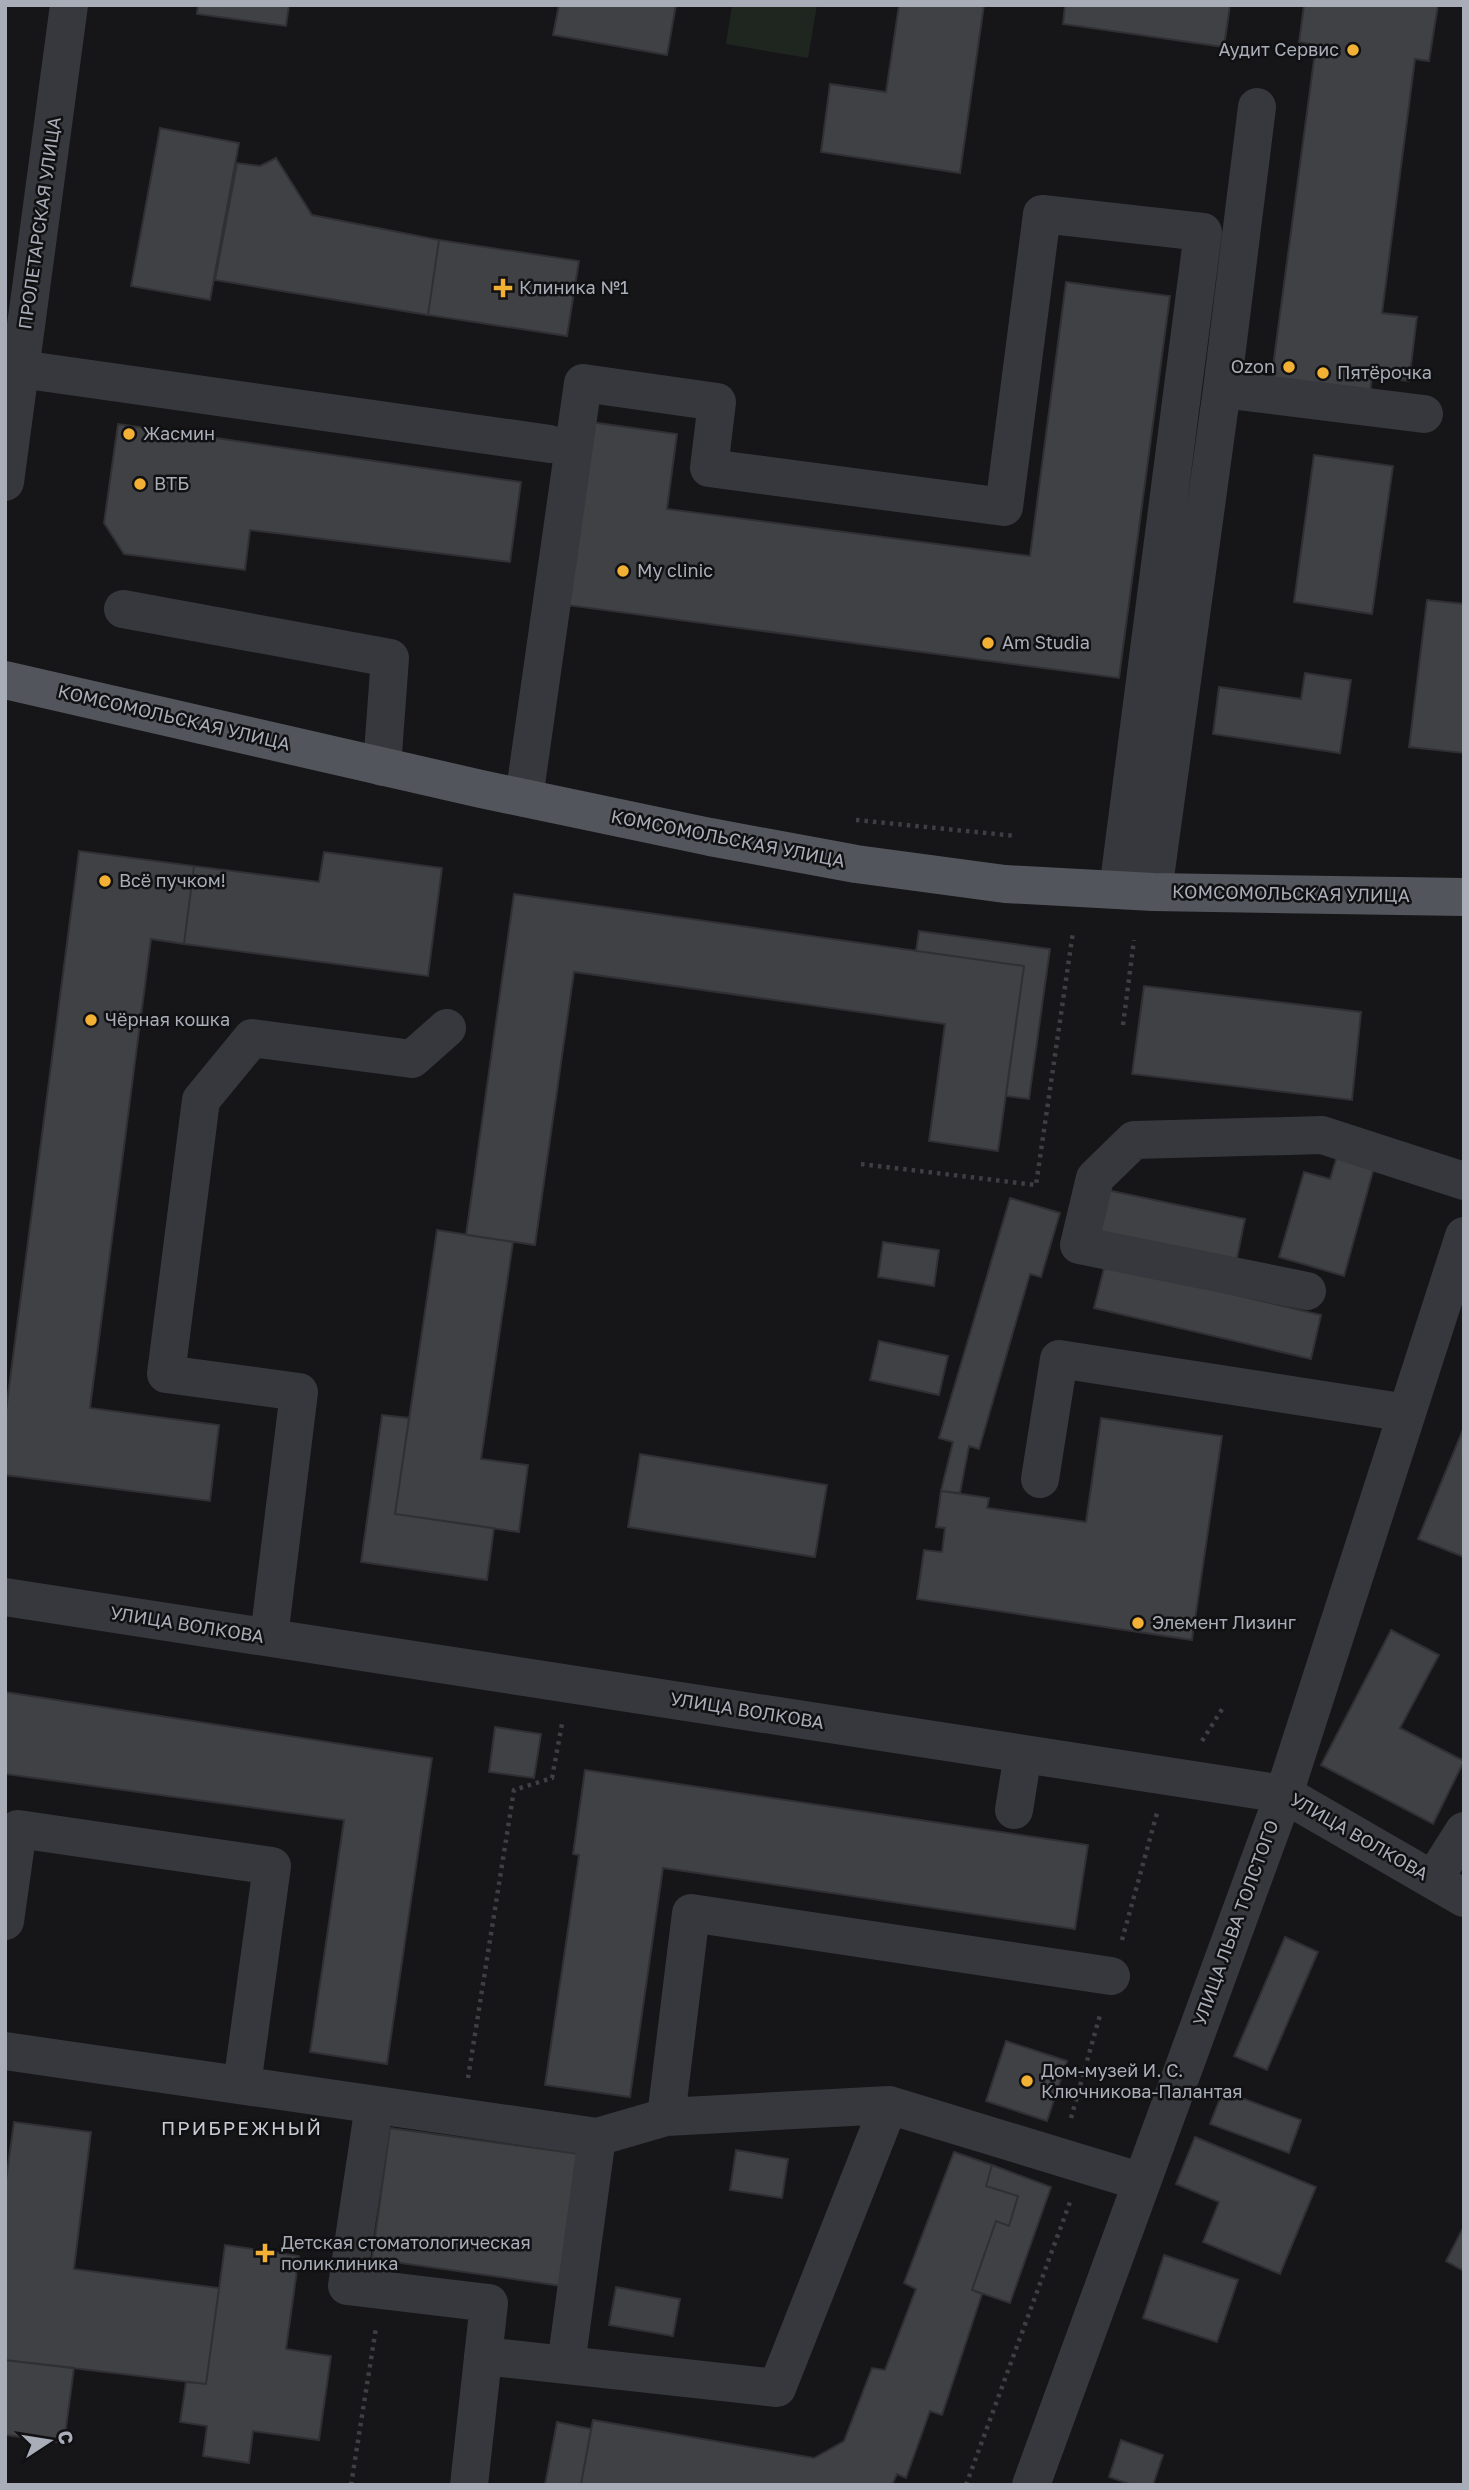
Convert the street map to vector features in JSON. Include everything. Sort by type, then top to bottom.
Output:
[{"type":"main road","name":"КОМСОМОЛЬСКАЯ УЛИЦА","points":[[5,680],[524,798],[710,838],[856,864],[1005,884],[1136,891],[1464,897]]},
{"type":"street","name":"ПРОЛЕТАРСКАЯ УЛИЦА","points":[[5,482],[69,5]]},
{"type":"street","points":[[1136,891],[1223,389],[1257,107]]},
{"type":"street","points":[[524,798],[583,383],[717,402],[709,468],[1004,507],[1042,214],[1203,232],[1136,891]]},
{"type":"street","points":[[20,369],[550,444]]},
{"type":"street","points":[[1223,389],[1424,414]]},
{"type":"street","points":[[123,609],[390,658],[382,767]]},
{"type":"street","points":[[269,1637],[299,1392],[166,1374],[201,1100],[252,1038],[412,1059],[447,1028]]},
{"type":"street","points":[[1307,1291],[1079,1245],[1095,1178],[1134,1140],[1322,1135],[1464,1181]]},
{"type":"street","name":"УЛИЦА ЛЬВА ТОЛСТОГО","points":[[1031,2485],[1284,1794],[1464,1236]]},
{"type":"street","points":[[1040,1479],[1059,1359],[1406,1413]]},
{"type":"street","name":"УЛИЦА ВОЛКОВА","points":[[5,1597],[1284,1794],[1448,1889]]},
{"type":"street","points":[[1014,1811],[1023,1754]]},
{"type":"street","points":[[5,1921],[18,1829],[272,1866],[242,2085]]},
{"type":"street","points":[[1448,1889],[1464,1831]]},
{"type":"street","points":[[666,2117],[691,1913],[1111,1976]]},
{"type":"street","points":[[5,2051],[597,2137],[666,2117],[890,2105],[1142,2182]]},
{"type":"street","points":[[374,2105],[348,2286],[489,2303],[469,2485]]},
{"type":"street","points":[[483,2356],[777,2388],[890,2105]]},
{"type":"street","points":[[566,2365],[597,2137]]},
{"type":"path","points":[[861,1164],[1037,1185],[1073,932]]},
{"type":"path","points":[[1123,1025],[1134,940]]},
{"type":"path","points":[[462,2117],[514,1790]]},
{"type":"path","points":[[966,2485],[1084,2165]]},
{"type":"path","points":[[351,2485],[383,2290]]},
{"type":"shaded area","points":[[732,5],[817,5],[808,58],[726,44]]},
{"type":"building","points":[[198,5],[289,5],[286,26],[197,14]]},
{"type":"building","points":[[559,5],[676,5],[667,55],[553,35]]},
{"type":"building","points":[[899,5],[984,5],[960,173],[821,152],[830,84],[886,92]]},
{"type":"building","points":[[1065,5],[1230,5],[1224,47],[1063,24]]},
{"type":"building","points":[[1304,5],[1438,5],[1429,61],[1415,59],[1382,313],[1417,317],[1409,381],[1372,376],[1370,394],[1271,381],[1316,45],[1299,42]]},
{"type":"building","points":[[160,128],[239,143],[210,300],[131,286]]},
{"type":"building","points":[[276,158],[312,215],[439,240],[428,315],[215,280],[237,163],[260,166]]},
{"type":"building","name":"Клиника №1","points":[[439,240],[579,261],[567,336],[428,315]]},
{"type":"building","points":[[1066,282],[1170,296],[1119,678],[566,605],[590,422],[677,434],[667,509],[1030,556]]},
{"type":"building","points":[[118,424],[521,482],[510,562],[250,530],[245,570],[124,554],[104,523]]},
{"type":"building","points":[[1314,455],[1393,466],[1372,614],[1294,602]]},
{"type":"building","points":[[1427,600],[1464,604],[1464,753],[1409,747]]},
{"type":"building","points":[[1305,673],[1351,680],[1340,753],[1213,734],[1219,687],[1301,699]]},
{"type":"building","points":[[79,851],[194,866],[184,944],[151,939],[90,1408],[219,1425],[210,1501],[5,1475],[5,1418]]},
{"type":"building","points":[[324,852],[442,868],[428,976],[184,944],[194,866],[319,882]]},
{"type":"building","points":[[514,894],[1024,966],[998,1151],[929,1141],[945,1024],[574,972],[535,1245],[466,1235]]},
{"type":"building","points":[[919,931],[1050,949],[1029,1099],[1006,1096],[1024,966],[916,951]]},
{"type":"building","points":[[1144,986],[1361,1012],[1352,1100],[1132,1074]]},
{"type":"building","points":[[1338,1153],[1375,1164],[1344,1276],[1279,1257],[1304,1172],[1330,1179]]},
{"type":"building","points":[[1107,1190],[1245,1219],[1236,1263],[1097,1234]]},
{"type":"building","points":[[1010,1198],[1060,1213],[1041,1277],[1030,1274],[979,1449],[969,1446],[960,1493],[941,1491],[953,1442],[939,1438]]},
{"type":"building","points":[[437,1230],[513,1242],[481,1459],[528,1465],[519,1532],[395,1514]]},
{"type":"building","points":[[883,1242],[939,1250],[934,1286],[878,1277]]},
{"type":"building","points":[[1105,1264],[1321,1315],[1311,1359],[1094,1308]]},
{"type":"building","points":[[879,1341],[948,1356],[939,1395],[870,1380]]},
{"type":"building","points":[[382,1415],[409,1418],[395,1514],[494,1528],[487,1580],[361,1562]]},
{"type":"building","points":[[1101,1418],[1222,1436],[1192,1640],[917,1599],[924,1550],[942,1552],[945,1528],[936,1527],[941,1491],[989,1498],[987,1508],[1086,1522]]},
{"type":"building","points":[[1464,1427],[1464,1557],[1418,1539]]},
{"type":"building","points":[[640,1454],[827,1485],[815,1557],[628,1527]]},
{"type":"building","points":[[1391,1630],[1439,1655],[1400,1728],[1464,1761],[1433,1824],[1321,1765]]},
{"type":"building","points":[[5,1692],[432,1758],[387,2064],[310,2052],[344,1820],[5,1774]]},
{"type":"building","points":[[495,1727],[541,1734],[534,1778],[489,1772]]},
{"type":"building","points":[[585,1770],[1088,1845],[1075,1929],[663,1868],[630,2097],[545,2085],[579,1855],[573,1854]]},
{"type":"building","points":[[1285,1937],[1318,1952],[1267,2070],[1234,2056]]},
{"type":"building","name":"Дом-музей И. С. Ключникова-Палантая","points":[[1006,2041],[1067,2061],[1047,2121],[986,2101]]},
{"type":"building","points":[[1223,2091],[1301,2120],[1289,2153],[1210,2124]]},
{"type":"building","points":[[14,2122],[91,2132],[74,2269],[219,2288],[206,2384],[5,2360],[5,2187]]},
{"type":"building","points":[[390,2128],[579,2154],[562,2286],[372,2259]]},
{"type":"building","points":[[1195,2137],[1316,2187],[1280,2274],[1203,2242],[1219,2202],[1176,2184]]},
{"type":"building","points":[[736,2150],[788,2159],[782,2198],[730,2190]]},
{"type":"building","points":[[954,2152],[992,2165],[986,2186],[1018,2196],[1009,2226],[996,2221],[972,2290],[982,2294],[942,2415],[930,2411],[906,2478],[897,2474],[892,2485],[581,2484],[593,2420],[814,2458],[844,2441],[872,2368],[885,2370],[916,2289],[904,2283]]},
{"type":"building","points":[[992,2165],[1051,2187],[1010,2303],[972,2290],[996,2221],[1009,2226],[1018,2196],[986,2186]]},
{"type":"building","points":[[1464,2226],[1464,2271],[1446,2261]]},
{"type":"building","points":[[225,2245],[299,2256],[286,2349],[331,2356],[319,2440],[253,2431],[249,2463],[203,2456],[207,2426],[180,2422],[186,2382],[206,2384]]},
{"type":"building","points":[[1164,2255],[1238,2280],[1217,2342],[1143,2318]]},
{"type":"building","points":[[616,2287],[680,2299],[673,2336],[609,2325]]},
{"type":"building","points":[[5,2360],[74,2368],[64,2443],[5,2435]]},
{"type":"building","points":[[557,2422],[591,2429],[581,2484],[584,2485],[545,2485]]},
{"type":"building","points":[[1121,2440],[1163,2455],[1153,2485],[1132,2485],[1109,2477]]},
{"type":"place","name":"Аудит Сервис","points":[[1353,50]]},
{"type":"place","name":"Клиника №1","points":[[503,288]]},
{"type":"place","name":"Ozon","points":[[1289,367]]},
{"type":"place","name":"Пятёрочка","points":[[1323,373]]},
{"type":"place","name":"Жасмин","points":[[129,434]]},
{"type":"place","name":"ВТБ","points":[[140,484]]},
{"type":"place","name":"My clinic","points":[[623,571]]},
{"type":"place","name":"Am Studia","points":[[988,643]]},
{"type":"place","name":"Всё пучком!","points":[[105,881]]},
{"type":"place","name":"Чёрная кошка","points":[[91,1020]]},
{"type":"place","name":"Элемент Лизинг","points":[[1138,1623]]},
{"type":"place","name":"Дом-музей И. С. Ключникова-Палантая","points":[[1027,2081]]},
{"type":"place","name":"Детская стоматологическая поликлиника","points":[[265,2253]]},
{"type":"district","name":"ПРИБРЕЖНЫЙ","points":[[242,2128]]}]
